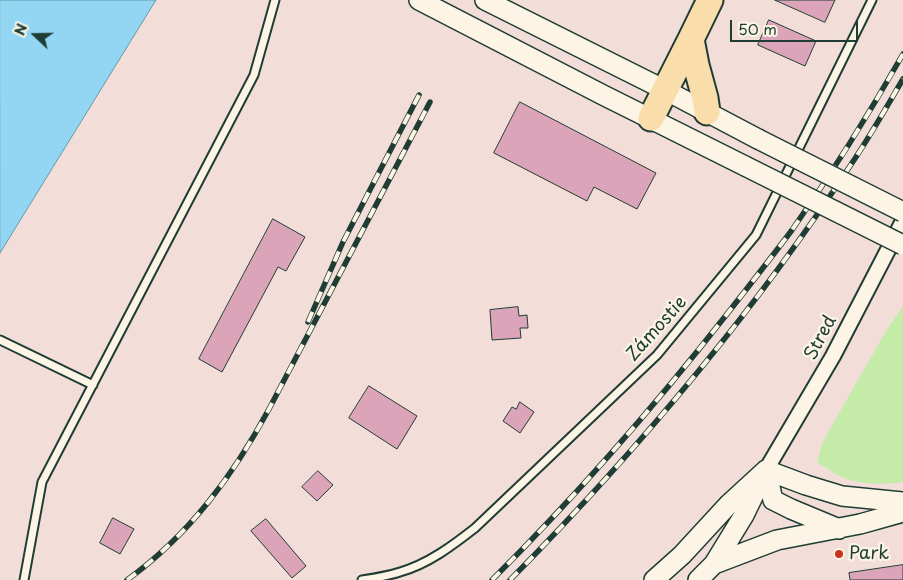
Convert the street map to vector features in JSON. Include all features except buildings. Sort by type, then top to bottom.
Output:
[{"type":"highway","points":[[651,118],[710,0]]},
{"type":"highway","points":[[692,39],[696,65],[706,98],[708,112]]},
{"type":"main road","points":[[420,0],[903,245]]},
{"type":"main road","points":[[486,0],[903,212]]},
{"type":"main road","points":[[766,470],[842,496],[903,502]]},
{"type":"main road","points":[[766,470],[773,500],[839,529]]},
{"type":"main road","points":[[698,580],[714,564],[744,515],[766,470]]},
{"type":"main road","points":[[654,580],[682,555],[729,504],[766,470]]},
{"type":"main road","points":[[714,564],[777,540],[839,529],[903,512]]},
{"type":"street","name":"Stred","points":[[766,470],[833,356],[903,221]]},
{"type":"lane","points":[[24,580],[42,482],[254,75],[275,0]]},
{"type":"lane","name":"Zámostie","points":[[362,580],[401,572],[422,563],[458,541],[475,528],[657,355],[756,235],[872,0]]},
{"type":"lane","points":[[0,340],[92,384]]},
{"type":"green space","points":[[903,306],[903,482],[886,484],[853,481],[837,475],[817,462],[822,444],[886,331]]},
{"type":"water","points":[[0,0],[156,0],[0,253]]},
{"type":"railway","points":[[492,580],[614,450],[699,349],[752,282],[792,230],[821,187],[903,54]]},
{"type":"railway","points":[[510,580],[602,483],[732,329],[773,276],[864,145],[903,79]]},
{"type":"railway","points":[[308,322],[343,242],[419,95]]},
{"type":"railway","points":[[127,580],[170,544],[190,524],[225,481],[240,458],[269,409],[430,102]]},
{"type":"place","name":"Park","points":[[839,554]]}]
